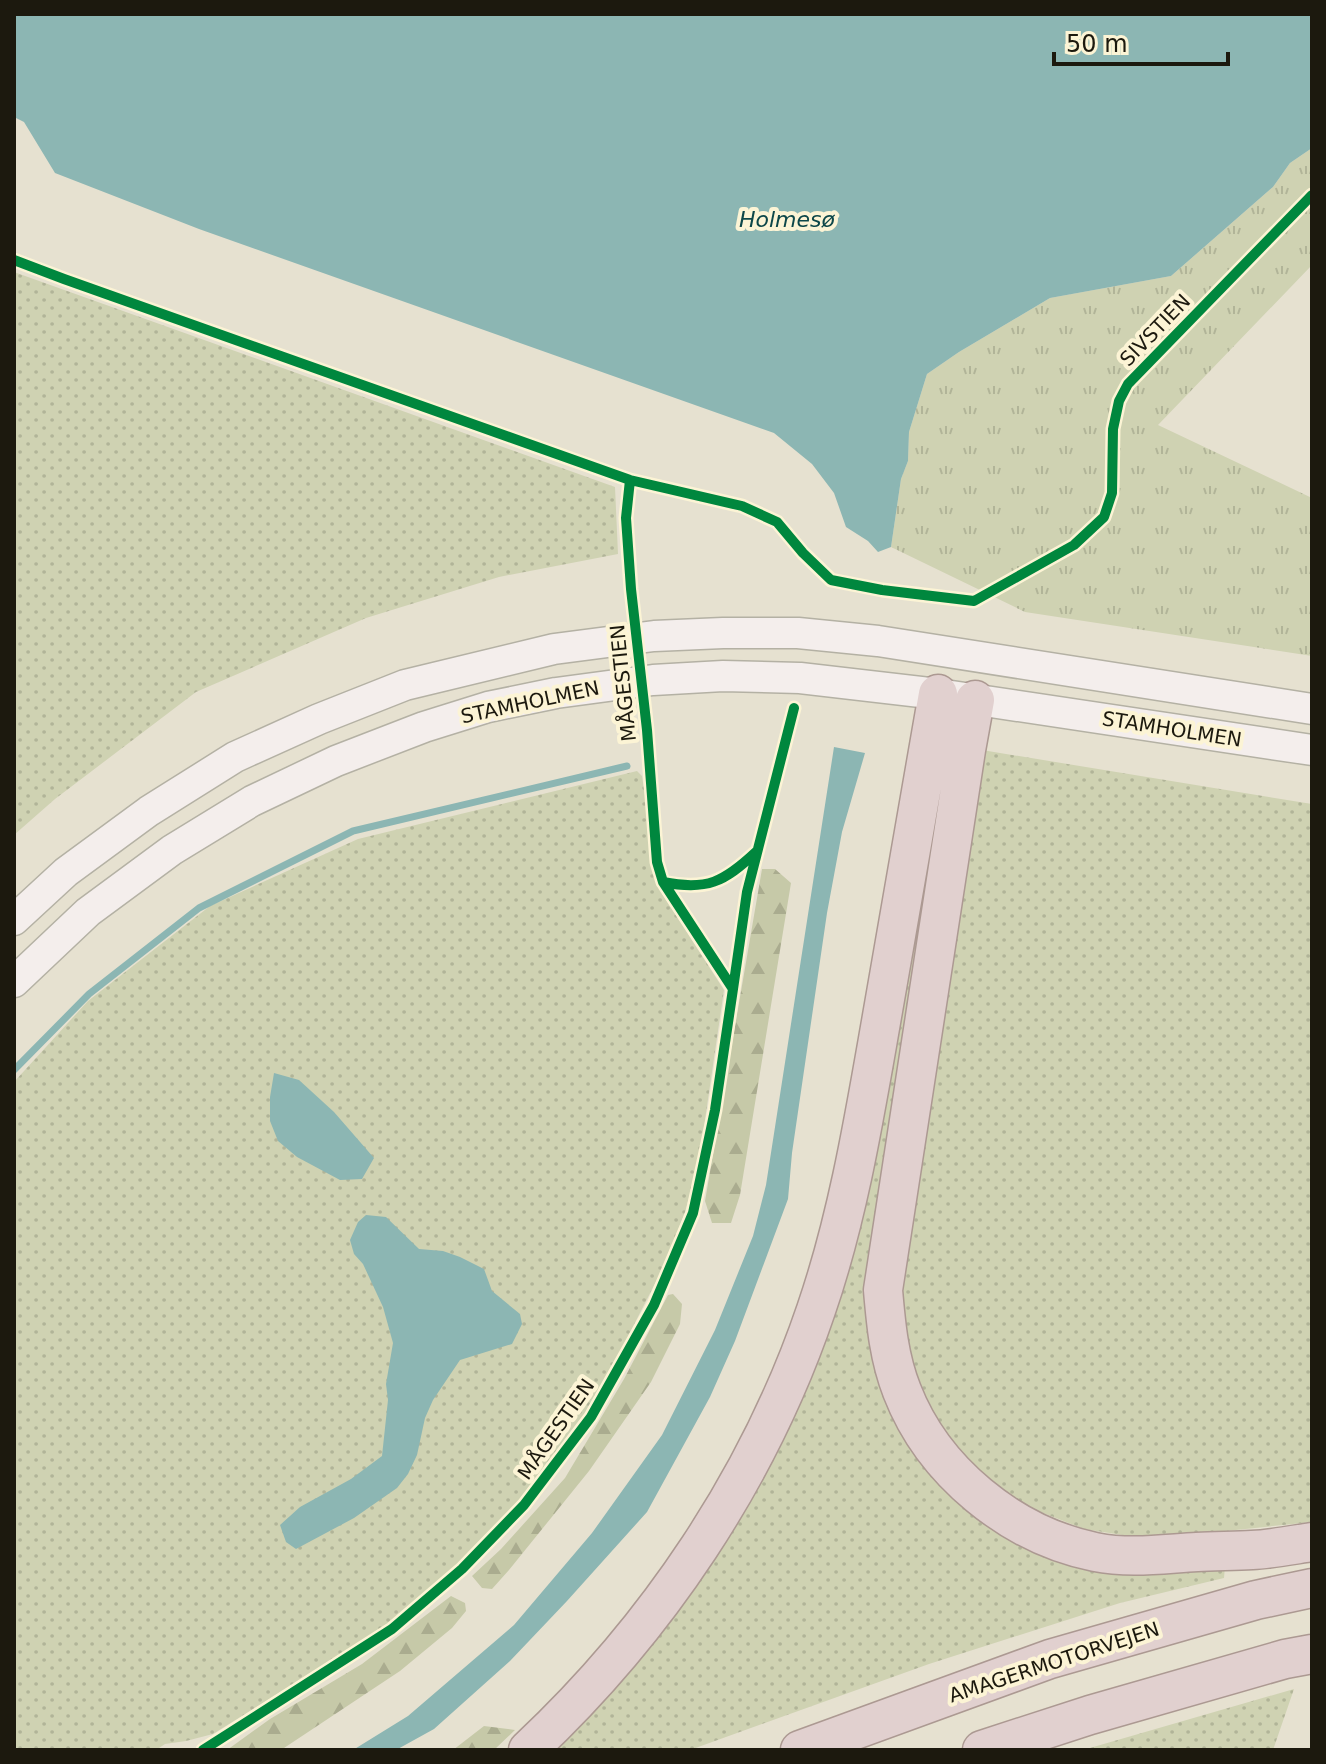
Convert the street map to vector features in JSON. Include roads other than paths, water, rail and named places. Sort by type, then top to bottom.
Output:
[{"type":"highway","points":[[528,1750],[570,1711],[633,1640],[689,1564],[739,1484],[781,1399],[816,1311],[843,1221],[938,694]]},
{"type":"highway","points":[[975,700],[883,1290],[888,1342],[902,1392],[926,1438],[959,1478],[999,1512],[1045,1536],[1095,1552],[1146,1557],[1255,1550],[1312,1542]]},
{"type":"highway","name":"AMAGERMOTORVEJEN","points":[[800,1750],[1050,1659],[1256,1600],[1312,1588]]},
{"type":"highway","points":[[982,1750],[1105,1710],[1312,1654]]},
{"type":"street","name":"STAMHOLMEN","points":[[14,920],[66,872],[149,811],[235,757],[405,685],[554,649],[654,636],[798,633],[878,641],[1312,709]]},
{"type":"street","points":[[938,694],[964,654]]},
{"type":"street","points":[[964,654],[975,700]]},
{"type":"street","name":"STAMHOLMEN","points":[[14,982],[88,912],[172,850],[252,801],[336,761],[424,727],[488,707],[556,693],[653,680],[723,676],[800,678],[938,694],[1312,750]]},
{"type":"water","name":"Holmesø","points":[[14,14],[1312,14],[1312,148],[1290,163],[1273,187],[1171,276],[1050,298],[927,374],[909,432],[908,461],[901,479],[891,547],[878,552],[868,541],[846,527],[834,493],[812,464],[774,433],[199,229],[55,173],[24,122],[14,117]]},
{"type":"water","points":[[834,747],[865,753],[842,832],[827,913],[788,1199],[735,1341],[710,1397],[647,1512],[510,1661],[434,1729],[396,1750],[353,1750],[408,1716],[514,1625],[592,1533],[662,1435],[715,1330],[753,1236],[766,1185]]},
{"type":"water","points":[[274,1073],[299,1080],[334,1112],[374,1158],[362,1179],[340,1180],[297,1157],[278,1141],[270,1121]]},
{"type":"water","points":[[366,1215],[386,1217],[419,1249],[443,1251],[484,1269],[492,1291],[520,1314],[522,1324],[512,1344],[460,1360],[433,1400],[425,1418],[417,1455],[397,1488],[354,1518],[296,1549],[286,1542],[280,1525],[300,1507],[351,1479],[382,1456],[388,1400],[386,1384],[393,1343],[383,1307],[363,1264],[354,1254],[350,1240],[358,1222]]},
{"type":"waterway","points":[[14,1070],[89,994],[199,908],[353,831],[627,766]]}]
